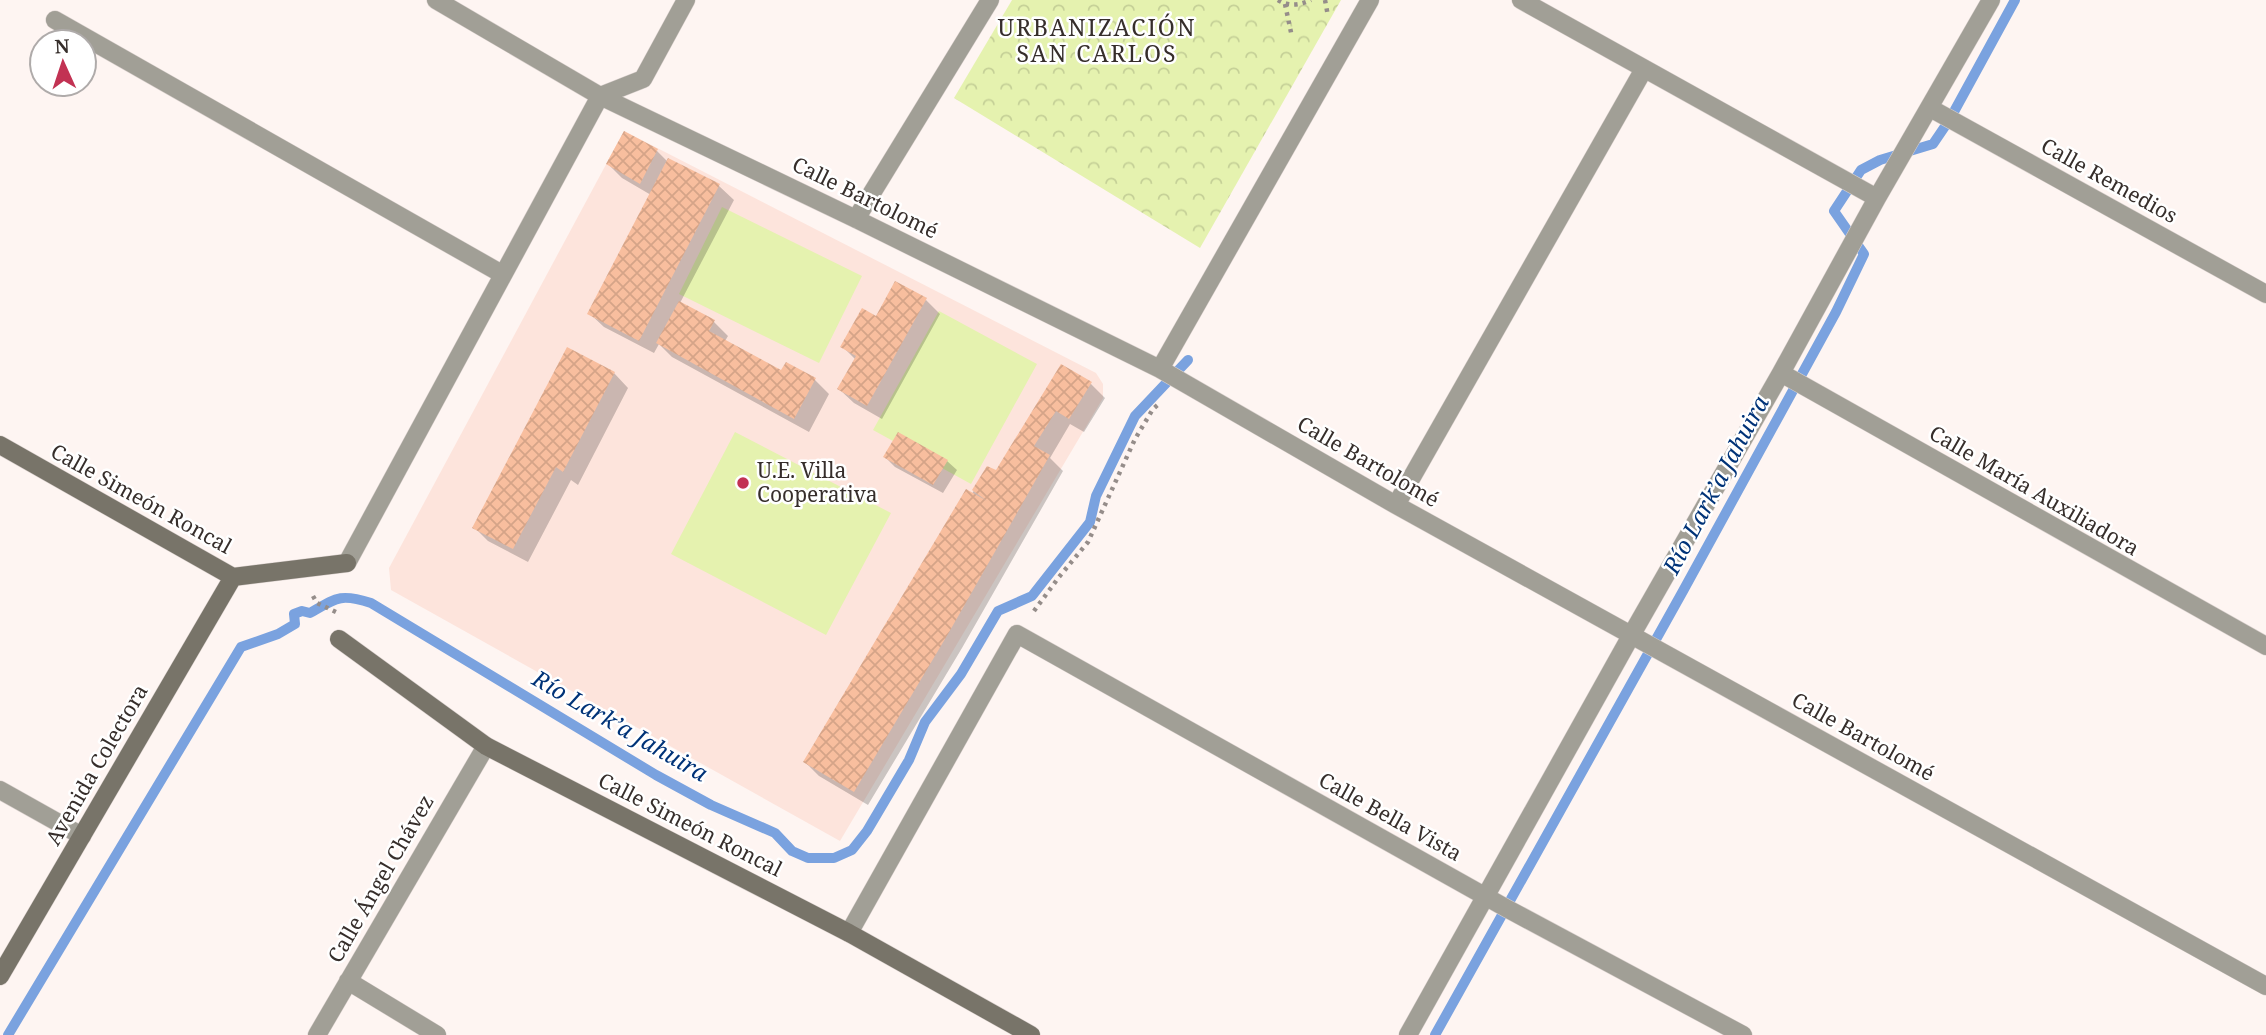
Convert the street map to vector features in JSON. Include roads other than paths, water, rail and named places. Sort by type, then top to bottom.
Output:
[{"type":"street","name":"Calle Bartolomé","points":[[436,0],[600,96],[1160,369],[1396,505],[2266,986]]},
{"type":"street","points":[[55,20],[502,274],[600,96],[643,79],[686,0]]},
{"type":"street","points":[[856,219],[990,0]]},
{"type":"street","points":[[1160,369],[1370,0]]},
{"type":"street","points":[[1521,0],[1877,198]]},
{"type":"street","points":[[1408,1035],[1877,198],[1991,0]]},
{"type":"street","points":[[1396,505],[1644,69]]},
{"type":"street","name":"Calle Remedios","points":[[1930,108],[2266,294]]},
{"type":"street","name":"Calle Simeón Roncal","points":[[0,445],[233,577],[346,563],[502,274]]},
{"type":"street","name":"Calle María Auxiliadora","points":[[1781,373],[2266,646]]},
{"type":"street","name":"Avenida Colectora","points":[[0,976],[233,577]]},
{"type":"street","name":"Calle Bella Vista","points":[[849,933],[1017,634],[1486,897],[1743,1035]]},
{"type":"street","name":"Calle Simeón Roncal","points":[[339,639],[486,746],[849,933],[1031,1035]]},
{"type":"street","name":"Calle Ángel Chávez","points":[[317,1035],[486,746]]},
{"type":"street","points":[[0,790],[82,836]]},
{"type":"street","points":[[348,981],[437,1035]]},
{"type":"waterway","name":"Río Lark’a Jahuira","points":[[1435,1035],[1836,312],[1864,254],[1834,211],[1861,170],[1880,160],[1933,144],[1950,119],[2015,0]]},
{"type":"waterway","name":"Río Lark’a Jahuira","points":[[8,1035],[241,647],[278,634],[295,624],[294,614],[302,611],[310,613],[339,599],[352,598],[371,603],[656,775],[711,805],[775,833],[792,851],[808,858],[834,858],[852,850],[867,831],[909,760],[925,722],[961,674],[998,611],[1032,596],[1090,522],[1096,496],[1135,416],[1188,360]]},
{"type":"place","name":"U.E. Villa Cooperativa","points":[[743,483]]},
{"type":"district","name":"URBANIZACIÓN SAN CARLOS","points":[[1097,41]]}]
